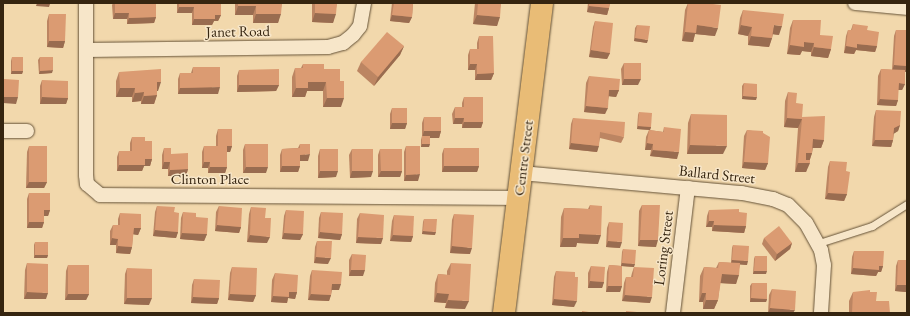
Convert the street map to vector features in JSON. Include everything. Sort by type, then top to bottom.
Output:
[{"type":"main road","name":"Centre Street","points":[[504,313],[542,3]]},
{"type":"street","name":"Clinton Place","points":[[86,3],[86,175],[87,184],[100,195],[518,198]]},
{"type":"street","name":"Janet Road","points":[[86,50],[328,46],[343,43],[353,35],[360,26],[364,3]]},
{"type":"street","points":[[855,3],[907,8]]},
{"type":"street","points":[[3,131],[27,131]]},
{"type":"street","name":"Ballard Street","points":[[521,173],[742,193],[773,199],[794,210],[812,230],[819,243],[824,265],[821,313]]},
{"type":"street","name":"Loring Street","points":[[673,313],[688,188]]},
{"type":"lane","points":[[819,243],[872,226],[907,204]]},
{"type":"building","points":[[115,3],[156,3],[156,17],[129,18],[129,13],[115,13]]},
{"type":"building","points":[[179,3],[221,4],[221,15],[215,15],[215,19],[194,19],[194,7],[179,7]]},
{"type":"building","points":[[238,3],[282,3],[281,14],[256,14],[256,6],[238,6]]},
{"type":"building","points":[[315,3],[337,3],[336,14],[315,13]]},
{"type":"building","points":[[394,3],[413,3],[412,17],[392,15]]},
{"type":"building","points":[[478,3],[501,3],[500,17],[477,15]]},
{"type":"building","points":[[589,3],[610,3],[609,8],[589,6]]},
{"type":"building","points":[[688,3],[721,5],[718,28],[697,25],[696,33],[685,32]]},
{"type":"building","points":[[743,10],[784,14],[782,26],[774,25],[772,38],[751,36],[752,27],[741,25]]},
{"type":"building","points":[[49,14],[66,14],[65,41],[49,41]]},
{"type":"building","points":[[793,20],[821,20],[820,35],[833,36],[831,49],[814,47],[814,43],[804,42],[804,47],[790,45]]},
{"type":"building","points":[[595,21],[613,23],[610,53],[591,50]]},
{"type":"building","points":[[853,24],[868,26],[867,30],[879,32],[877,46],[857,44],[857,48],[846,46],[848,30],[852,30]]},
{"type":"building","points":[[637,25],[650,26],[648,40],[635,38]]},
{"type":"building","points":[[896,30],[907,30],[907,66],[894,65]]},
{"type":"building","points":[[387,32],[404,46],[378,77],[361,62]]},
{"type":"building","points":[[479,36],[493,36],[494,73],[477,74],[477,64],[470,64],[470,49],[479,49]]},
{"type":"building","points":[[12,57],[23,57],[23,71],[12,71]]},
{"type":"building","points":[[40,57],[53,57],[53,70],[40,71]]},
{"type":"building","points":[[624,63],[641,63],[641,79],[624,79]]},
{"type":"building","points":[[303,64],[324,64],[324,69],[340,69],[340,81],[344,81],[344,98],[327,98],[326,82],[308,82],[308,88],[296,88],[295,68],[303,68]]},
{"type":"building","points":[[193,67],[220,67],[220,87],[180,88],[180,73],[193,73]]},
{"type":"building","points":[[161,69],[161,82],[157,82],[157,95],[144,96],[144,92],[135,93],[135,88],[120,88],[119,72]]},
{"type":"building","points":[[279,69],[279,85],[239,85],[239,70]]},
{"type":"building","points":[[881,69],[905,70],[905,84],[899,83],[898,100],[880,99]]},
{"type":"building","points":[[3,75],[4,79],[19,80],[18,97],[3,97]]},
{"type":"building","points":[[589,76],[620,79],[619,90],[609,90],[608,108],[586,106]]},
{"type":"building","points":[[42,80],[68,81],[68,98],[42,97]]},
{"type":"building","points":[[744,83],[757,84],[757,97],[743,96]]},
{"type":"building","points":[[788,92],[797,93],[796,103],[803,104],[802,117],[825,116],[824,140],[813,139],[812,153],[806,153],[806,160],[810,160],[810,163],[798,163],[802,119],[787,118]]},
{"type":"building","points":[[464,97],[483,97],[483,122],[464,122],[464,118],[455,118],[455,107],[464,107]]},
{"type":"building","points":[[392,108],[407,108],[407,123],[392,123]]},
{"type":"building","points":[[876,110],[901,111],[900,125],[894,128],[893,140],[875,140]]},
{"type":"building","points":[[639,112],[652,113],[651,127],[638,126]]},
{"type":"building","points":[[691,114],[727,115],[727,146],[690,145]]},
{"type":"building","points":[[424,117],[441,117],[441,131],[424,131]]},
{"type":"building","points":[[573,118],[625,122],[624,137],[600,132],[599,146],[571,143]]},
{"type":"building","points":[[664,127],[681,129],[679,152],[653,150],[653,144],[647,143],[649,130],[664,132]]},
{"type":"building","points":[[218,129],[232,129],[232,146],[227,146],[227,167],[210,167],[210,162],[204,162],[204,146],[218,146]]},
{"type":"building","points":[[747,130],[763,131],[763,133],[770,137],[768,163],[744,162]]},
{"type":"building","points":[[422,136],[430,136],[430,144],[422,144]]},
{"type":"building","points":[[132,137],[145,137],[145,141],[152,141],[152,159],[145,159],[145,165],[119,165],[119,151],[132,151]]},
{"type":"building","points":[[245,144],[268,144],[268,167],[246,167]]},
{"type":"building","points":[[300,144],[310,144],[310,154],[300,155],[300,166],[282,166],[282,149],[300,148]]},
{"type":"building","points":[[29,146],[47,146],[47,182],[29,182]]},
{"type":"building","points":[[406,146],[420,146],[420,174],[406,175]]},
{"type":"building","points":[[164,148],[171,148],[171,154],[188,153],[188,169],[170,170],[170,162],[164,162]]},
{"type":"building","points":[[444,148],[479,148],[479,166],[444,166]]},
{"type":"building","points":[[320,149],[338,149],[338,171],[320,171]]},
{"type":"building","points":[[352,149],[373,149],[373,171],[352,171]]},
{"type":"building","points":[[380,149],[402,149],[402,171],[381,171]]},
{"type":"building","points":[[830,161],[847,162],[846,171],[850,172],[847,194],[828,193]]},
{"type":"building","points":[[29,193],[50,193],[50,210],[44,210],[44,222],[29,222]]},
{"type":"building","points":[[590,205],[602,206],[601,235],[579,234],[579,238],[563,238],[564,208],[590,209]]},
{"type":"building","points":[[642,205],[660,205],[658,240],[640,240]]},
{"type":"building","points":[[157,206],[175,207],[174,212],[179,213],[178,232],[155,230]]},
{"type":"building","points":[[219,206],[242,208],[241,227],[217,225]]},
{"type":"building","points":[[251,207],[266,208],[265,218],[271,218],[270,237],[250,235]]},
{"type":"building","points":[[739,209],[739,212],[747,213],[746,226],[714,225],[714,221],[709,221],[709,210]]},
{"type":"building","points":[[286,210],[304,211],[303,234],[284,233]]},
{"type":"building","points":[[183,212],[196,213],[196,217],[208,218],[207,234],[182,233]]},
{"type":"building","points":[[321,212],[343,213],[342,234],[320,232]]},
{"type":"building","points":[[120,213],[141,214],[141,228],[134,228],[132,247],[118,246],[118,239],[112,238],[113,225],[120,225]]},
{"type":"building","points":[[360,213],[384,215],[383,238],[358,237]]},
{"type":"building","points":[[454,214],[474,215],[472,248],[452,246]]},
{"type":"building","points":[[394,215],[414,216],[413,236],[393,235]]},
{"type":"building","points":[[424,219],[437,219],[436,232],[423,231]]},
{"type":"building","points":[[609,222],[623,223],[622,242],[608,241]]},
{"type":"building","points":[[779,226],[792,243],[777,254],[764,238]]},
{"type":"building","points":[[317,241],[332,241],[331,258],[316,257]]},
{"type":"building","points":[[35,242],[48,242],[48,255],[35,255]]},
{"type":"building","points":[[733,245],[749,246],[748,261],[732,260]]},
{"type":"building","points":[[623,249],[636,250],[635,264],[622,263]]},
{"type":"building","points":[[854,251],[884,251],[883,266],[879,266],[879,270],[853,268]]},
{"type":"building","points":[[352,254],[366,255],[365,270],[351,270]]},
{"type":"building","points":[[755,256],[767,256],[767,271],[754,271]]},
{"type":"building","points":[[898,260],[907,260],[907,285],[897,285]]},
{"type":"building","points":[[719,262],[740,263],[739,275],[722,274],[718,300],[706,300],[706,293],[702,293],[704,267],[718,268]]},
{"type":"building","points":[[27,263],[48,264],[48,293],[27,292]]},
{"type":"building","points":[[451,263],[471,264],[469,301],[448,300],[449,294],[437,293],[438,274],[450,275]]},
{"type":"building","points":[[68,265],[89,265],[89,294],[68,294]]},
{"type":"building","points":[[609,265],[622,266],[622,286],[608,286]]},
{"type":"building","points":[[591,266],[605,267],[604,282],[590,281]]},
{"type":"building","points":[[232,267],[257,268],[256,295],[230,294]]},
{"type":"building","points":[[634,267],[654,268],[652,297],[625,295],[626,277],[633,277]]},
{"type":"building","points":[[127,268],[152,269],[152,298],[127,298]]},
{"type":"building","points":[[312,270],[342,272],[341,284],[332,284],[331,295],[311,294]]},
{"type":"building","points":[[556,271],[575,272],[575,277],[578,277],[577,301],[554,299]]},
{"type":"building","points":[[275,273],[298,275],[297,292],[289,292],[289,297],[273,296]]},
{"type":"building","points":[[194,279],[220,280],[219,298],[193,297]]},
{"type":"building","points":[[752,283],[767,283],[767,299],[751,298]]},
{"type":"building","points":[[772,289],[796,291],[795,310],[770,308]]},
{"type":"building","points":[[870,290],[870,292],[877,292],[876,301],[889,301],[890,313],[852,313],[853,292]]},
{"type":"building","points":[[582,311],[596,313],[582,313]]},
{"type":"building","points":[[626,311],[648,313],[626,313]]}]
